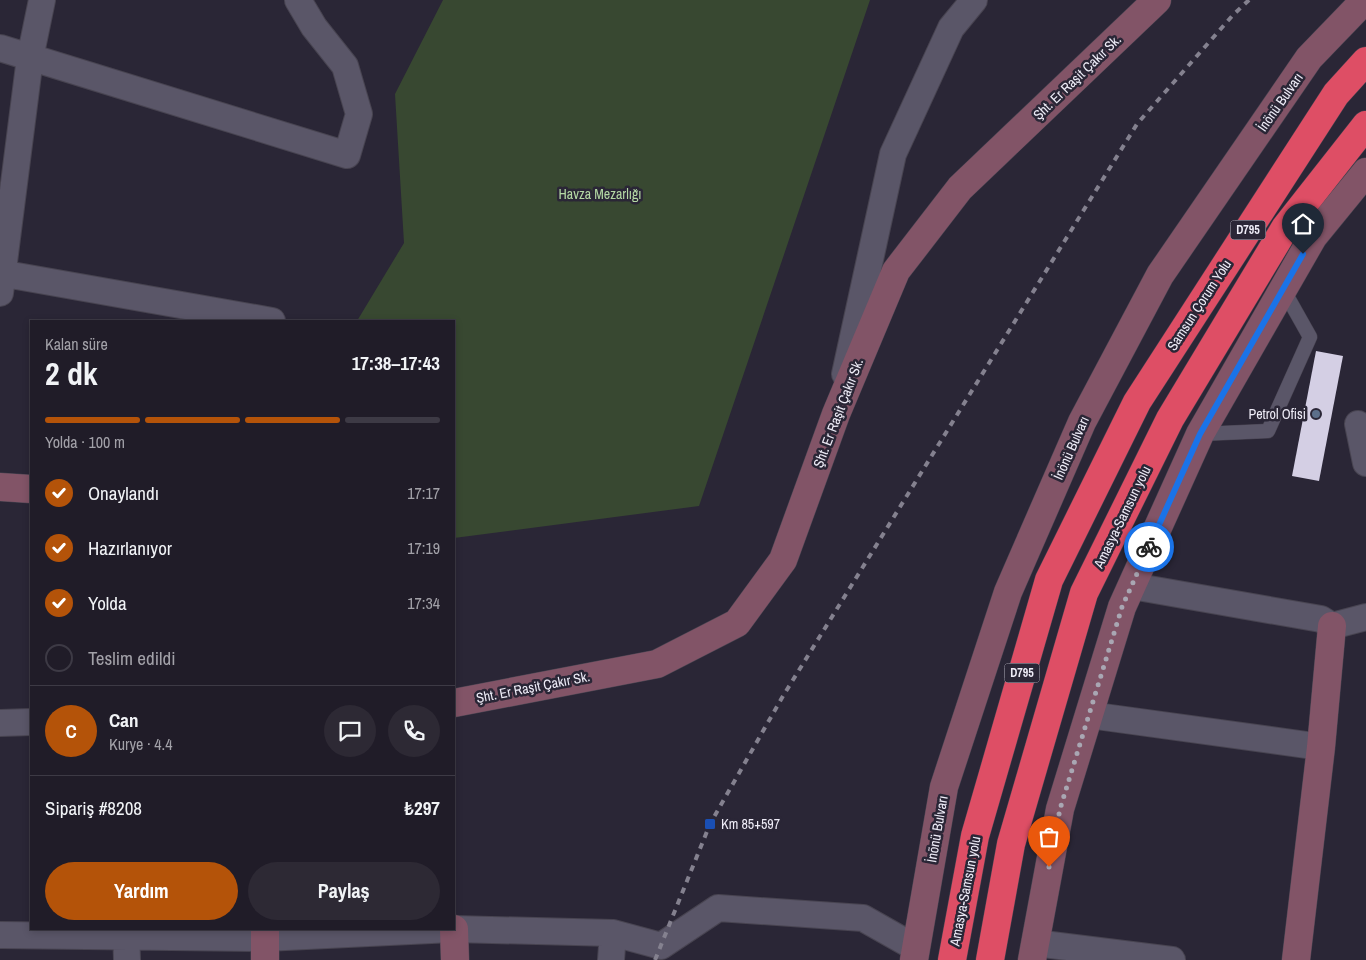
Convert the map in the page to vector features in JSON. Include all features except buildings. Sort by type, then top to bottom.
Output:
[{"type":"highway","name":"Samsun Çorum Yolu","points":[[1136,402],[1336,94],[1366,61]]},
{"type":"highway","name":"Amasya-Samsun yolu","points":[[990,960],[1011,844],[1084,593],[1170,419],[1285,228],[1366,125]]},
{"type":"highway","name":"Amasya-Samsun yolu","points":[[952,960],[975,836],[1049,580],[1136,402]]},
{"type":"main road","name":"Şht. Er Raşit Çakır Sk.","points":[[455,703],[657,664],[737,623],[782,560],[836,414],[896,271],[960,188],[1157,0]]},
{"type":"main road","name":"İnönü Bulvarı","points":[[915,954],[944,787],[1008,592],[1082,422],[1160,275],[1309,58],[1365,0]]},
{"type":"main road","points":[[1034,952],[1060,809],[1122,607],[1200,434],[1313,237],[1366,172]]},
{"type":"main road","points":[[0,487],[30,489]]},
{"type":"main road","points":[[1296,960],[1321,747],[1332,626]]},
{"type":"main road","points":[[453,930],[455,960]]},
{"type":"street","points":[[42,0],[30,58],[0,280],[265,320]]},
{"type":"street","points":[[0,48],[347,156],[359,114],[345,66],[314,27],[298,0]]},
{"type":"street","points":[[836,414],[893,154],[951,28],[974,0]]},
{"type":"street","points":[[1358,424],[1366,463]]},
{"type":"street","points":[[1132,586],[1321,619],[1332,626],[1366,617]]},
{"type":"street","points":[[1089,715],[1321,747]]},
{"type":"street","points":[[0,723],[30,722]]},
{"type":"street","points":[[455,929],[613,933],[661,946],[718,908],[863,918],[915,954]]},
{"type":"street","points":[[0,935],[126,942],[265,942],[439,930]]},
{"type":"street","points":[[611,960],[613,933]]},
{"type":"street","points":[[1034,952],[1172,960]]},
{"type":"lane","points":[[1200,434],[1268,431],[1310,337],[1283,289]]},
{"type":"green space","name":"Havza Mezarlığı","points":[[443,0],[870,0],[699,506],[455,538],[455,320],[358,320],[404,243],[395,94]]},
{"type":"railway","points":[[655,960],[710,824],[783,696],[1137,124],[1233,15],[1249,0]]},
{"type":"way so far","points":[[1049,867],[1060,809],[1122,607],[1149,547]]},
{"type":"place","name":"Petrol Ofisi","points":[[1316,414]]},
{"type":"place","name":"Km 85+597","points":[[710,824]]},
{"type":"route","points":[[1149,547],[1200,434],[1303,254]]}]
